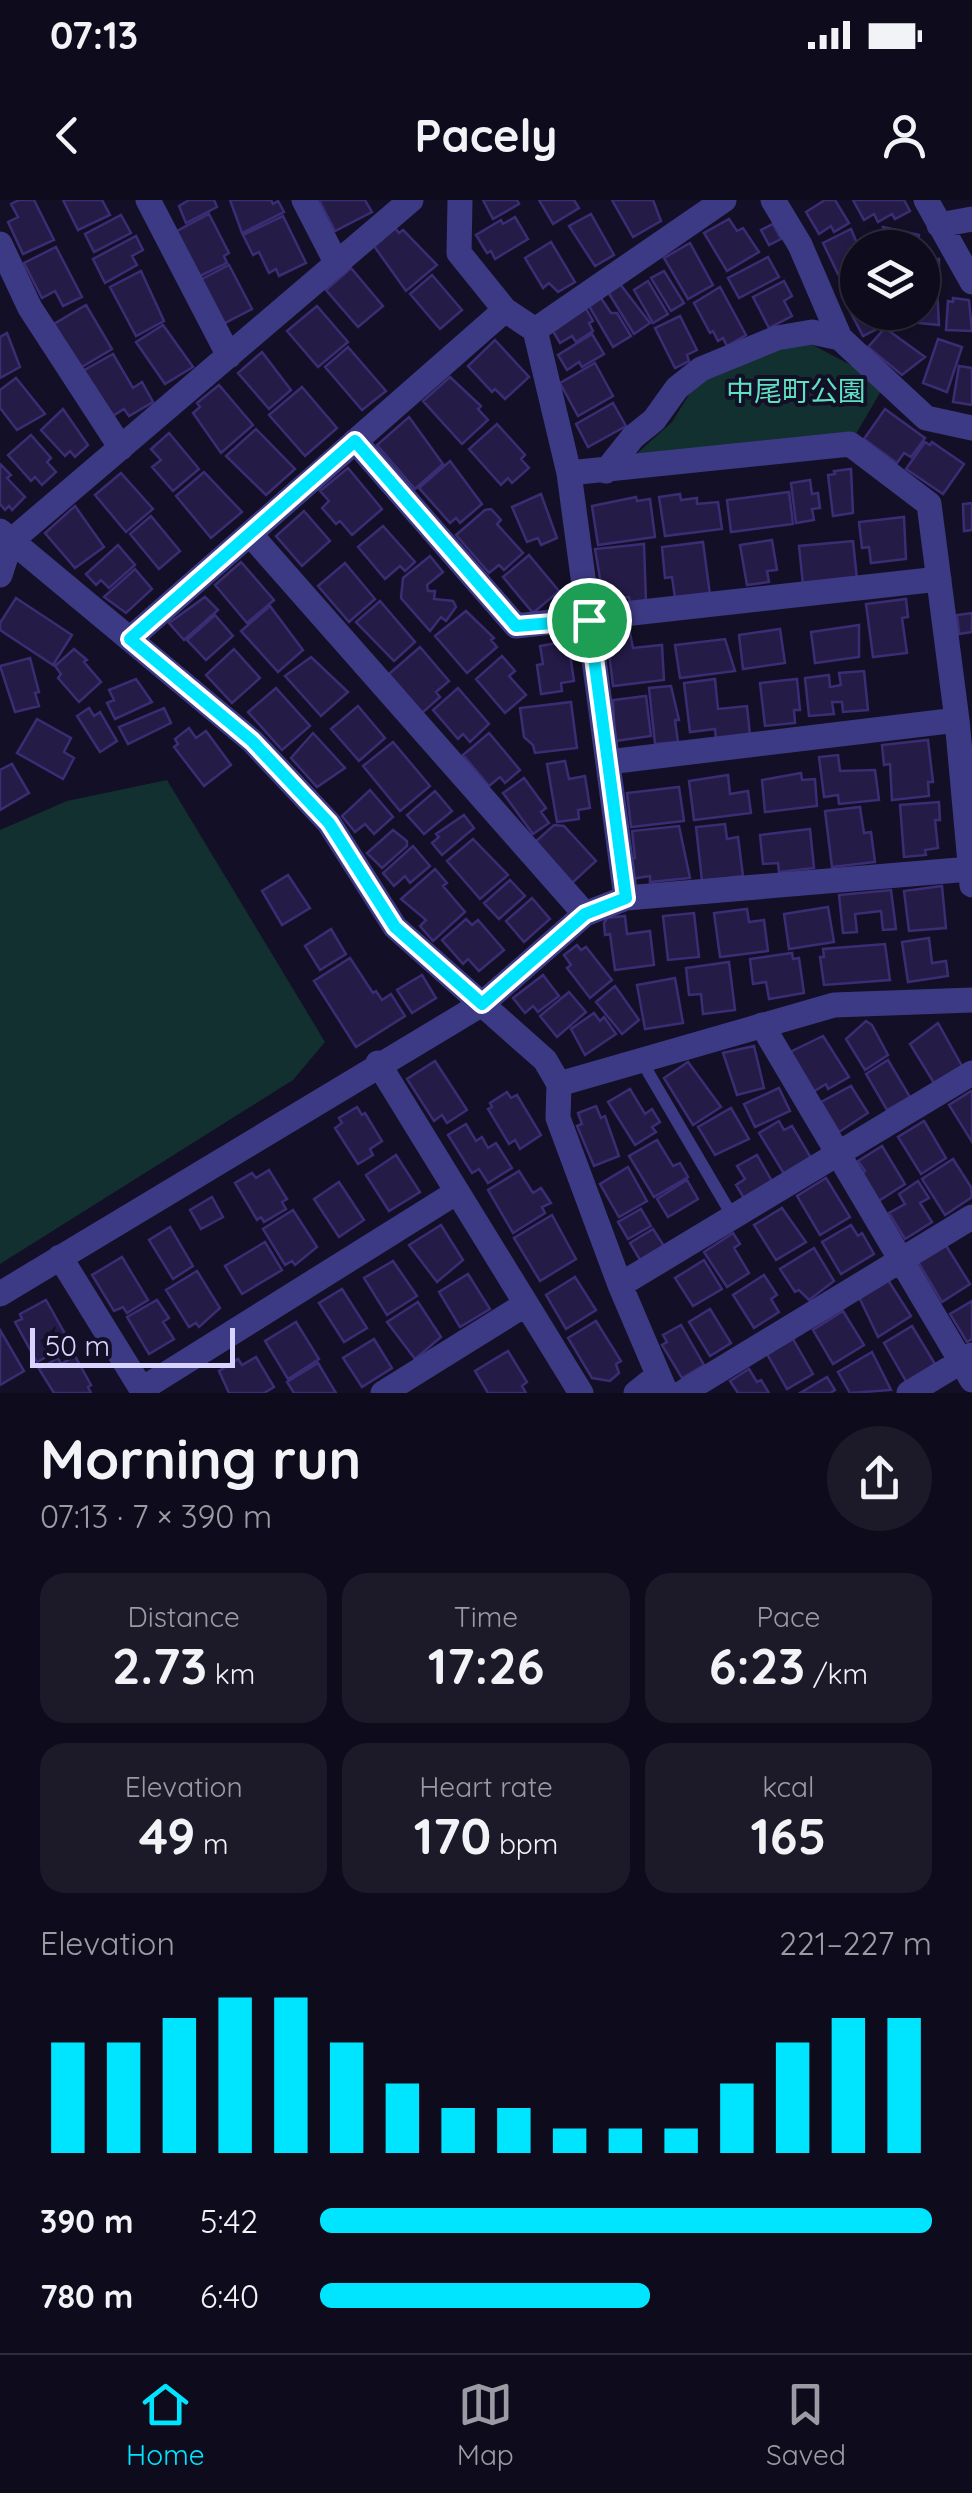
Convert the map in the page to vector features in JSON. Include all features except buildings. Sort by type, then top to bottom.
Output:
[{"type":"street","points":[[148,200],[229,356]]},
{"type":"street","points":[[304,200],[337,264]]},
{"type":"street","points":[[0,576],[6,536],[121,448],[411,200]]},
{"type":"street","points":[[460,200],[459,253],[505,310],[535,330],[569,473],[626,898]]},
{"type":"street","points":[[535,330],[724,200]]},
{"type":"street","points":[[773,200],[800,245],[840,338],[926,418],[972,428]]},
{"type":"street","points":[[926,200],[972,282]]},
{"type":"street","points":[[938,225],[972,219]]},
{"type":"street","points":[[0,244],[30,308],[121,448]]},
{"type":"street","points":[[130,639],[505,310]]},
{"type":"street","points":[[606,470],[654,420],[677,388],[701,368],[777,338],[812,332],[840,338]]},
{"type":"street","points":[[355,441],[516,626],[939,578]]},
{"type":"street","points":[[0,1294],[482,1004],[585,914],[626,898],[971,877],[957,720],[930,504],[850,444],[569,473]]},
{"type":"street","points":[[250,534],[585,914]]},
{"type":"street","points":[[6,536],[252,741],[329,823],[395,927],[546,1060],[559,1084],[558,1118],[620,1285],[653,1388]]},
{"type":"street","points":[[608,762],[957,720]]},
{"type":"street","points":[[559,1084],[834,1005],[972,1000]]},
{"type":"street","points":[[762,1025],[968,1366],[910,1393]]},
{"type":"street","points":[[378,1064],[581,1393]]},
{"type":"street","points":[[620,1285],[972,1073]]},
{"type":"street","points":[[60,1257],[142,1391],[457,1192]]},
{"type":"street","points":[[682,1393],[972,1218]]},
{"type":"street","points":[[382,1393],[526,1304]]},
{"type":"lane","points":[[640,1058],[733,1217]]},
{"type":"green space","name":"中尾町公園","points":[[809,343],[864,372],[881,391],[856,434],[634,456],[672,422],[690,393],[715,373],[761,355]]},
{"type":"green space","points":[[167,780],[325,1042],[293,1080],[0,1264],[0,830],[67,801]]},
{"type":"route","points":[[355,441],[516,626],[589,620],[626,898],[585,914],[482,1004],[395,927],[329,823],[252,741],[130,639],[355,441]]}]
